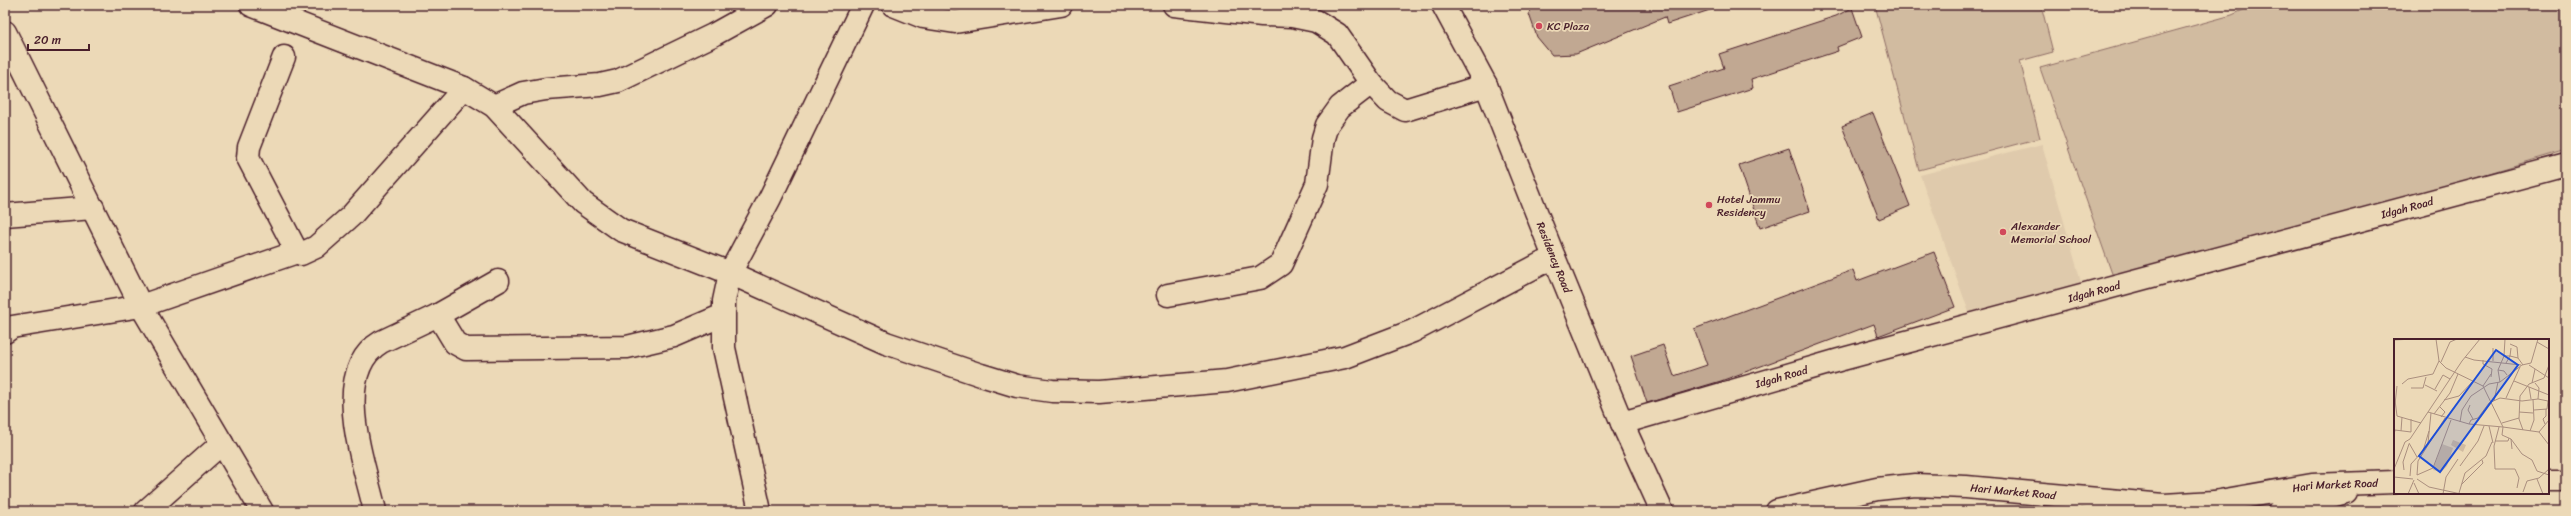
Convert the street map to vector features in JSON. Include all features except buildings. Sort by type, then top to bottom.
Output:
[{"type":"street","points":[[251,5],[464,88],[494,106],[583,203],[621,230],[730,273],[886,343],[1017,386],[1052,391],[1099,392],[1227,382],[1345,357],[1413,331],[1554,257]]},
{"type":"street","points":[[494,106],[523,94],[546,89],[600,86],[618,81],[713,35],[767,5]]},
{"type":"street","points":[[760,511],[724,348],[723,315],[730,273],[770,198],[863,5]]},
{"type":"street","points":[[893,5],[923,17],[955,22],[1061,5]]},
{"type":"street","points":[[1174,5],[1262,15],[1292,16],[1316,21],[1337,34],[1372,84],[1388,101],[1405,110],[1486,85]]},
{"type":"street","name":"Residency Road","points":[[1443,5],[1486,85],[1554,257],[1622,422],[1662,511]]},
{"type":"street","points":[[5,32],[141,306],[262,511]]},
{"type":"street","points":[[284,57],[249,147],[248,158],[297,252]]},
{"type":"street","points":[[1168,295],[1260,278],[1281,264],[1317,184],[1323,138],[1327,125],[1340,107],[1372,84]]},
{"type":"street","points":[[7,324],[141,306],[297,252],[306,253],[316,247],[342,225],[464,88]]},
{"type":"street","name":"Idgah Road","points":[[1622,422],[1839,360],[2566,165]]},
{"type":"street","points":[[5,215],[93,208]]},
{"type":"street","points":[[375,511],[355,432],[354,401],[362,359],[372,347],[438,315],[498,281]]},
{"type":"street","points":[[438,315],[455,343],[466,349],[628,347],[674,336],[723,315]]},
{"type":"street","points":[[146,511],[222,443]]},
{"type":"street","points":[[2549,481],[2566,481]]},
{"type":"street","name":"Hari Market Road","points":[[1777,511],[1877,489],[1916,485],[1966,486],[2164,505],[2214,502],[2312,485],[2372,485],[2394,482]]},
{"type":"street","points":[[2279,511],[2372,485]]},
{"type":"shaded area","points":[[1875,5],[2041,5],[2053,52],[2020,61],[2040,138],[1919,170]]},
{"type":"shaded area","points":[[2254,5],[2566,5],[2566,150],[2116,285],[2040,68],[2232,15]]},
{"type":"shaded area","name":"Alexander Memorial School","points":[[2042,144],[2083,289],[1972,321],[1920,175]]},
{"type":"place","name":"KC Plaza","points":[[1539,26]]},
{"type":"place","name":"Hotel Jammu Residency","points":[[1709,205]]},
{"type":"place","name":"Alexander Memorial School","points":[[2003,232]]}]
